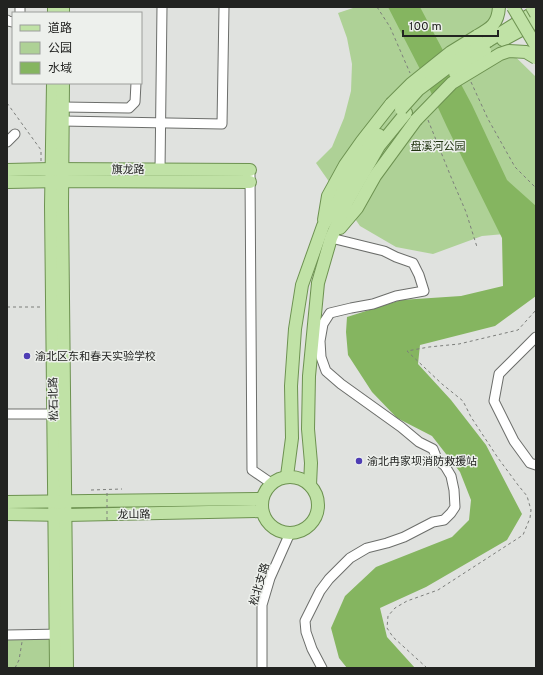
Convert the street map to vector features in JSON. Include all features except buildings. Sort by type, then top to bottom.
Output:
[{"type":"main road","points":[[485,41],[499,15],[499,7]]},
{"type":"main road","points":[[513,7],[536,46]]},
{"type":"main road","points":[[287,476],[292,438],[291,386],[295,329],[302,285],[323,226],[338,201],[351,173],[367,149],[404,111],[485,41],[536,13],[532,7]]},
{"type":"main road","points":[[310,485],[311,463],[308,429],[309,376],[318,283],[331,238],[347,202],[379,146],[404,111],[411,84],[451,52],[536,22]]},
{"type":"main road","points":[[404,111],[500,54],[509,51],[526,52],[536,58]]},
{"type":"main road","name":"松石北路","points":[[53,84],[54,174],[52,307],[59,414]]},
{"type":"main road","name":"松石北路","points":[[56,668],[61,634],[59,414],[62,206],[54,174],[62,121],[63,84]]},
{"type":"main road","name":"旗龙路","points":[[7,170],[54,174],[160,170],[250,176]]},
{"type":"main road","points":[[7,182],[54,174],[250,176]]},
{"type":"main road","points":[[287,476],[304,480],[310,485],[316,493],[318,502],[318,511],[314,520],[308,527],[300,532],[290,534],[280,532],[265,520],[261,505],[265,490],[271,483],[287,476]]},
{"type":"main road","name":"龙山路","points":[[7,502],[262,499]]},
{"type":"main road","name":"龙山路","points":[[7,514],[60,515],[262,511]]},
{"type":"main road","name":"松石北路","points":[[61,634],[67,668]]},
{"type":"street","points":[[160,170],[162,7]]},
{"type":"street","points":[[62,121],[222,124],[224,7]]},
{"type":"street","points":[[62,107],[129,108],[136,102],[136,84]]},
{"type":"street","points":[[7,142],[14,134]]},
{"type":"street","points":[[250,176],[252,470],[271,483]]},
{"type":"street","points":[[322,668],[312,649],[306,632],[305,621],[320,590],[329,579],[350,558],[367,548],[404,537],[434,522],[444,520],[455,507],[451,476],[445,466],[437,459],[433,449],[419,442],[401,427],[341,384],[326,371],[321,357],[320,341],[323,324],[330,313],[373,304],[396,296],[424,291],[419,275],[413,263],[384,251],[331,238]]},
{"type":"street","points":[[536,337],[499,374],[494,401],[514,441],[530,463],[536,465]]},
{"type":"street","points":[[7,414],[59,414]]},
{"type":"street","name":"松北支路","points":[[262,668],[262,605],[270,578],[290,534]]},
{"type":"street","points":[[7,635],[61,634]]},
{"type":"path","points":[[377,7],[390,27],[411,76]]},
{"type":"path","points":[[469,77],[488,119],[515,168],[536,188]]},
{"type":"path","points":[[7,104],[41,150],[54,174]]},
{"type":"path","points":[[429,120],[466,212],[477,247]]},
{"type":"path","points":[[7,307],[52,307]]},
{"type":"path","points":[[427,668],[393,637],[388,628],[388,616],[395,608],[407,601],[438,590],[522,534],[530,518],[531,510],[527,496],[498,458],[463,401],[442,384],[407,351],[459,344],[518,330],[536,310]]},
{"type":"path","points":[[91,490],[122,489]]},
{"type":"path","points":[[107,493],[107,520]]},
{"type":"path","points":[[15,668],[19,660],[22,635]]},
{"type":"green space","name":"盘溪河公园","points":[[356,7],[495,7],[490,20],[484,26],[536,77],[536,231],[482,236],[433,254],[396,247],[360,226],[316,163],[332,147],[344,118],[351,91],[352,64],[347,38],[338,13]]},
{"type":"green space","points":[[7,638],[55,638],[55,668],[7,668]]},
{"type":"water","points":[[388,7],[420,7],[472,105],[507,180],[536,206],[536,296],[495,326],[420,345],[418,364],[451,400],[486,445],[522,514],[507,540],[426,587],[380,608],[387,637],[415,668],[347,668],[339,658],[331,628],[345,596],[376,567],[452,537],[469,520],[471,500],[460,472],[432,436],[397,418],[372,392],[348,355],[346,332],[347,317],[401,300],[461,296],[503,286],[502,238],[422,73]]},
{"type":"place","name":"渝北区东和春天实验学校","points":[[27,356]]},
{"type":"place","name":"渝北冉家坝消防救援站","points":[[359,461]]}]
